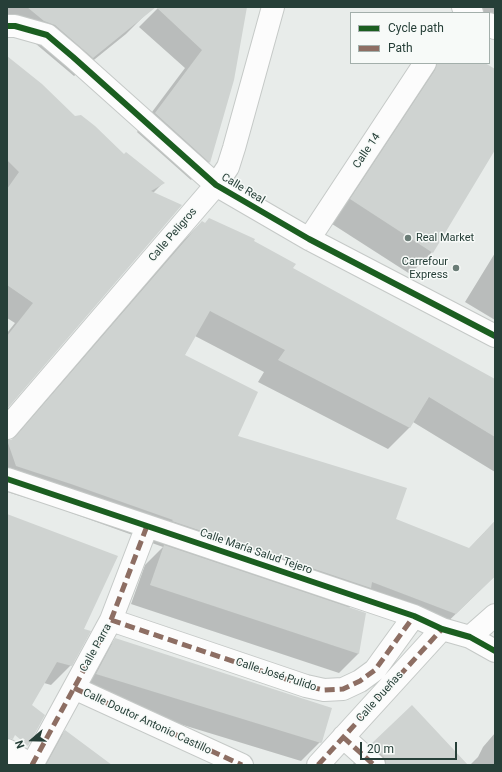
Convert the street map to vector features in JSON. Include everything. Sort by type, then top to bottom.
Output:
[{"type":"street","name":"Calle Peligros","points":[[7,428],[216,185],[228,167],[273,7]]},
{"type":"street","name":"Calle Real","points":[[7,26],[15,26],[47,35],[216,185],[309,239],[495,336]]},
{"type":"street","name":"Calle 14","points":[[309,239],[424,64]]},
{"type":"street","name":"Calle María Salud Tejero","points":[[7,479],[414,616],[442,628],[470,637],[495,651]]},
{"type":"street","name":"Calle Parra","points":[[31,765],[111,620],[147,526]]},
{"type":"street","points":[[470,637],[495,615]]},
{"type":"street","name":"Calle José Pulido","points":[[111,620],[306,686],[324,690],[343,689],[360,681],[375,670],[414,616]]},
{"type":"street","name":"Calle Dueñas","points":[[318,765],[442,628]]},
{"type":"street","name":"Calle Doutor Antonio Castillo","points":[[74,688],[242,765]]},
{"type":"street","points":[[343,737],[374,765]]},
{"type":"street","points":[[7,750],[31,765]]},
{"type":"building","points":[[27,7],[156,7],[93,58],[55,25],[44,21]]},
{"type":"building","points":[[156,7],[247,7],[234,80],[210,163],[155,113],[202,50]]},
{"type":"building","points":[[7,56],[42,84],[75,116],[81,115],[95,126],[124,154],[126,152],[165,183],[151,191],[182,205],[7,409],[7,336],[33,303],[7,285],[7,189],[19,172],[7,160]]},
{"type":"building","points":[[437,64],[487,64],[495,69],[495,150],[433,253],[350,199],[435,70]]},
{"type":"building","points":[[209,218],[255,239],[254,241],[296,264],[293,268],[495,379],[495,437],[429,397],[410,428],[278,360],[285,350],[210,311],[185,355],[258,392],[238,436],[407,488],[396,519],[469,548],[495,521],[495,576],[456,614],[372,582],[371,588],[172,521],[173,520],[16,466],[7,440],[11,440],[16,436],[202,221],[205,223]]},
{"type":"building","points":[[7,514],[118,556],[84,629],[91,631],[72,666],[57,662],[32,705],[45,715],[28,746],[15,735],[13,739],[7,738]]},
{"type":"building","points":[[164,545],[366,613],[359,654],[150,585]]},
{"type":"building","points":[[115,638],[332,708],[322,742],[321,743],[96,674]]},
{"type":"building","points":[[412,705],[468,765],[386,765],[386,761],[383,756],[370,745]]},
{"type":"building","points":[[65,730],[112,765],[46,765]]},
{"type":"marked path","points":[[32,765],[111,620],[147,526]]},
{"type":"marked path","points":[[111,620],[306,686],[324,690],[343,689],[360,681],[375,670],[414,616]]},
{"type":"marked path","points":[[318,765],[442,629]]},
{"type":"marked path","points":[[74,688],[242,765]]},
{"type":"marked path","points":[[343,737],[374,765]]},
{"type":"cycle path","points":[[7,26],[15,26],[47,35],[216,185],[309,239],[495,336]]},
{"type":"cycle path","points":[[7,479],[414,616],[442,629],[470,637],[495,651]]},
{"type":"place","name":"Real Market","points":[[408,238]]},
{"type":"place","name":"Carrefour Express","points":[[456,268]]}]
